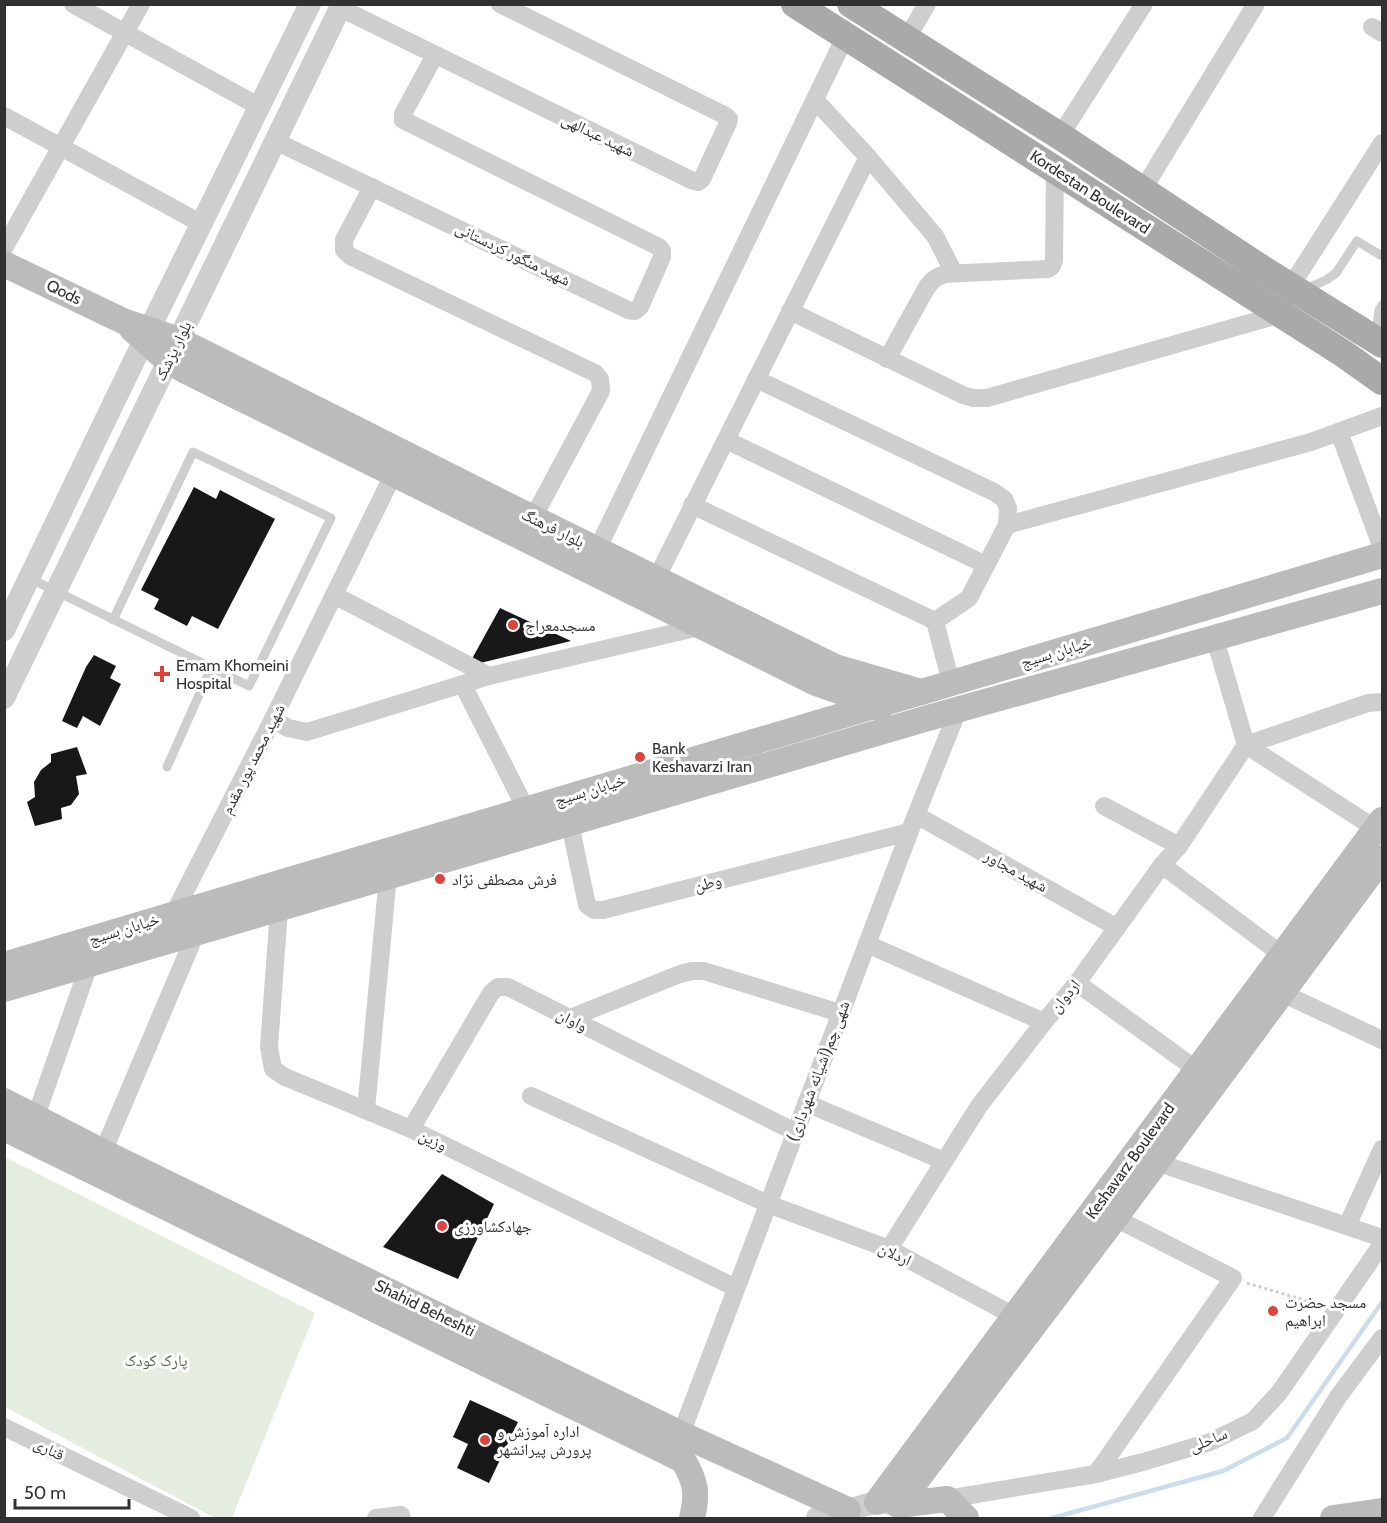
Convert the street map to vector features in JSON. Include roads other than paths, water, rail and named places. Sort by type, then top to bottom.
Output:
[{"type":"main road","name":"Kordestan Boulevard","points":[[795,4],[1383,381]]},
{"type":"main road","name":"Kordestan Boulevard","points":[[850,4],[1060,136],[1379,342]]},
{"type":"main road","name":"Qods","points":[[6,265],[123,321],[181,354]]},
{"type":"main road","name":"بلوار فرهنگ","points":[[181,354],[394,473],[651,588],[879,705]]},
{"type":"main road","name":"بلوار فرهنگ","points":[[181,354],[597,550],[704,626],[826,679],[921,692]]},
{"type":"main road","name":"خیابان بسیج","points":[[4,965],[1383,555]]},
{"type":"main road","name":"خیابان بسیج","points":[[4,989],[886,730],[1383,591]]},
{"type":"main road","points":[[1065,649],[1074,678]]},
{"type":"main road","points":[[803,727],[814,718],[826,679]]},
{"type":"main road","points":[[879,705],[886,730]]},
{"type":"main road","name":"Keshavarz Boulevard","points":[[893,1508],[1016,1317],[1281,954],[1379,824]]},
{"type":"main road","name":"Keshavarz Boulevard","points":[[893,1508],[1115,1218],[1383,858]]},
{"type":"main road","name":"Shahid Beheshti","points":[[4,1101],[36,1116],[319,1269]]},
{"type":"main road","name":"Shahid Beheshti","points":[[4,1128],[319,1269],[621,1417],[683,1460],[694,1478],[695,1497],[692,1518]]},
{"type":"main road","name":"Shahid Beheshti","points":[[621,1417],[681,1434],[848,1510]]},
{"type":"main road","points":[[893,1508],[956,1509]]},
{"type":"main road","points":[[1333,1518],[1383,1511]]},
{"type":"street","points":[[73,4],[260,106]]},
{"type":"street","points":[[6,265],[61,147],[141,4]]},
{"type":"street","name":"بلوار پزشک","points":[[4,630],[146,335],[310,4]]},
{"type":"street","name":"شهید عبدالهی","points":[[435,55],[691,180],[698,182],[702,179],[729,119],[500,4]]},
{"type":"street","points":[[906,40],[927,4]]},
{"type":"street","points":[[1060,136],[1144,4]]},
{"type":"street","points":[[1142,190],[1256,4]]},
{"type":"street","points":[[341,6],[435,55]]},
{"type":"street","name":"بلوار پزشک","points":[[4,698],[181,354],[275,141],[341,6]]},
{"type":"street","points":[[597,550],[846,35]]},
{"type":"street","name":"شهید منگور کردستانی","points":[[275,141],[628,310],[635,311],[640,307],[662,256],[659,247],[403,120],[403,114],[435,55]]},
{"type":"street","points":[[815,100],[868,157],[935,236],[954,273]]},
{"type":"street","points":[[4,116],[202,224]]},
{"type":"street","points":[[790,311],[963,395],[987,398],[1281,314],[1383,143]]},
{"type":"street","points":[[651,588],[868,157]]},
{"type":"street","points":[[887,359],[927,287],[934,279],[944,274],[1048,269],[1052,266],[1054,260],[1055,169]]},
{"type":"street","points":[[372,186],[344,240],[344,250],[350,256],[595,374],[600,380],[601,391],[533,518]]},
{"type":"street","points":[[756,379],[994,492],[1004,499],[1008,508],[1007,525],[969,598],[934,621]]},
{"type":"street","points":[[1007,525],[1339,432],[1383,416]]},
{"type":"street","points":[[1339,432],[1383,548]]},
{"type":"street","points":[[726,440],[986,565]]},
{"type":"street","name":"شهید محمد پور مقدم","points":[[173,915],[394,473]]},
{"type":"street","points":[[692,505],[934,621],[951,683]]},
{"type":"street","points":[[334,595],[489,676]]},
{"type":"street","points":[[273,719],[288,728],[307,732],[489,676],[704,626]]},
{"type":"street","points":[[1215,639],[1246,746],[1379,824]]},
{"type":"street","points":[[463,685],[526,809]]},
{"type":"street","points":[[1246,746],[1368,703],[1383,702]]},
{"type":"street","name":"شهی چم(آشیانه شهرداری)","points":[[681,1434],[840,1013],[958,710]]},
{"type":"street","name":"اردوان","points":[[889,1250],[979,1106],[1077,983],[1162,865],[1179,846],[1246,746]]},
{"type":"street","points":[[1104,806],[1179,846]]},
{"type":"street","name":"وطن","points":[[570,824],[587,905],[594,910],[603,910],[913,823]]},
{"type":"street","name":"شهید مجاور","points":[[913,823],[1116,927]]},
{"type":"street","points":[[1162,865],[1281,954]]},
{"type":"street","points":[[366,1110],[388,876]]},
{"type":"street","name":"وزین","points":[[279,909],[269,1047],[273,1069],[285,1077],[411,1129],[736,1288]]},
{"type":"street","points":[[103,1152],[196,933]]},
{"type":"street","points":[[867,944],[1044,1022]]},
{"type":"street","points":[[36,1116],[89,965]]},
{"type":"street","points":[[570,1018],[692,971],[704,971],[840,1013]]},
{"type":"street","points":[[1077,983],[1197,1070]]},
{"type":"street","name":"واوان","points":[[411,1129],[491,993],[498,987],[508,987],[795,1132]]},
{"type":"street","points":[[1282,993],[1383,1040]]},
{"type":"street","name":"اردلان","points":[[531,1096],[768,1204],[889,1250],[1016,1317]]},
{"type":"street","points":[[806,1103],[944,1161]]},
{"type":"street","points":[[1347,1226],[1383,1149]]},
{"type":"street","points":[[1156,1162],[1383,1238]]},
{"type":"street","points":[[1096,1474],[1233,1278],[1115,1218]]},
{"type":"street","name":"ساحلی","points":[[956,1509],[1096,1474],[1210,1442],[1252,1421],[1279,1393],[1383,1244]]},
{"type":"street","points":[[1262,1518],[1338,1397],[1374,1359],[1383,1338]]},
{"type":"street","name":"قناری","points":[[4,1427],[191,1518]]},
{"type":"street","points":[[817,1518],[848,1510],[893,1508]]},
{"type":"street","points":[[376,1518],[401,1515],[402,1518]]},
{"type":"lane","points":[[1296,289],[1326,280],[1336,273],[1357,241],[1383,256]]},
{"type":"lane","points":[[1379,342],[1379,310],[1383,305]]},
{"type":"lane","points":[[29,578],[113,620],[249,686],[331,519],[193,452],[113,620]]},
{"type":"lane","points":[[167,767],[211,668]]},
{"type":"waterway","points":[[1052,1518],[1223,1471],[1287,1438],[1382,1302]]},
{"type":"place","name":"مسجدمعراج","points":[[513,625]]},
{"type":"place","name":"Emam Khomeini Hospital","points":[[162,674]]},
{"type":"place","name":"Bank Keshavarzi Iran","points":[[640,757]]},
{"type":"place","name":"فرش مصطفی نژاد","points":[[440,879]]},
{"type":"place","name":"جهادکشاورزی","points":[[442,1226]]},
{"type":"place","name":"مسجد حضرت ابراهیم","points":[[1273,1311]]},
{"type":"place","name":"اداره آموزش و پرورش پیرانشهر","points":[[485,1440]]},
{"type":"park label","name":"پارک کودک","points":[[156,1360]]}]
